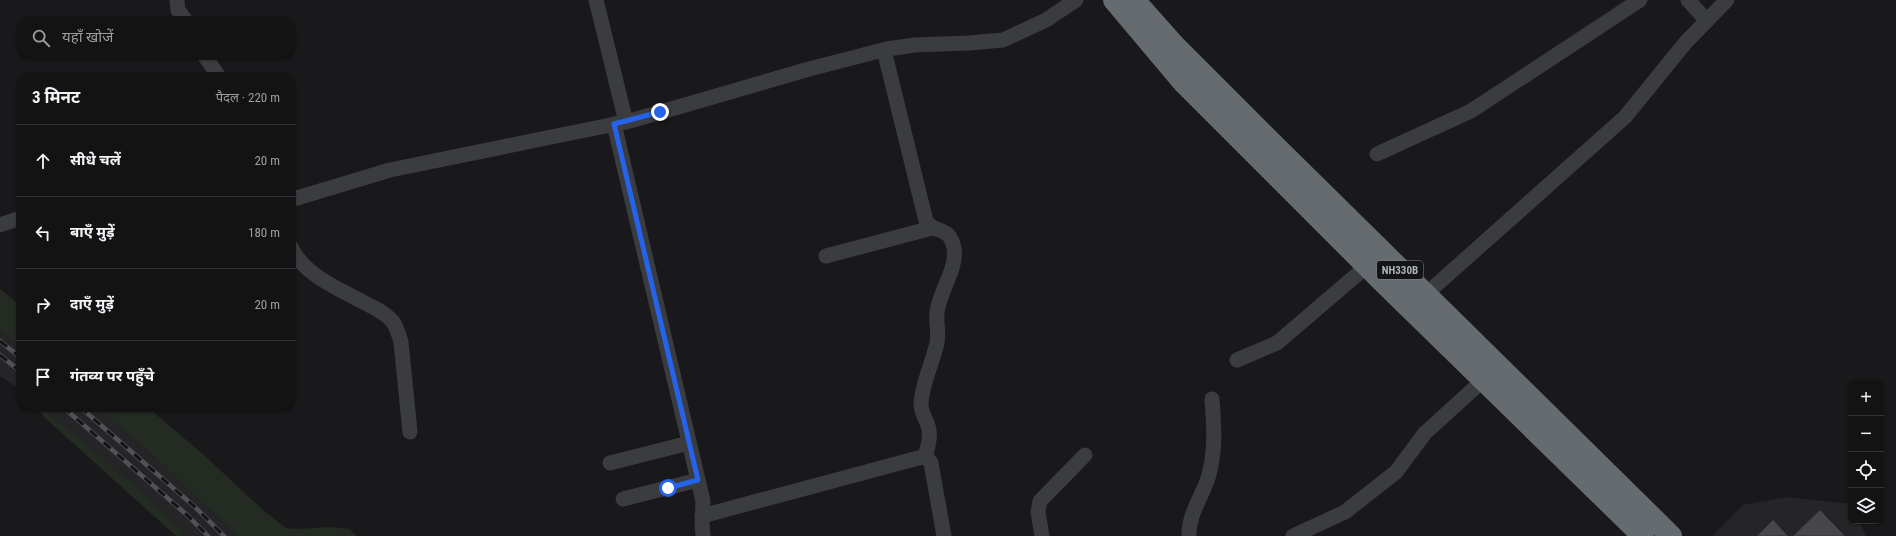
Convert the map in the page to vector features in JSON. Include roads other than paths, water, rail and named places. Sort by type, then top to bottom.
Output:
[{"type":"highway","name":"NH330B","points":[[1114,0],[1183,82],[1375,259],[1491,373],[1671,536]]},
{"type":"highway","name":"NH330B","points":[[1134,0],[1174,45],[1375,259],[1425,295],[1491,373],[1643,536]]},
{"type":"street","points":[[596,0],[620,123],[703,501],[702,516],[704,536]]},
{"type":"street","points":[[296,198],[390,170],[620,123],[809,69],[884,50],[914,45],[1002,40],[1046,20],[1076,0]]},
{"type":"street","points":[[1377,154],[1470,111],[1640,0]]},
{"type":"street","points":[[1688,0],[1706,20]]},
{"type":"street","points":[[1425,295],[1625,116],[1686,42],[1727,0]]},
{"type":"street","points":[[177,1],[178,10],[182,16]]},
{"type":"street","points":[[884,50],[926,221],[932,228]]},
{"type":"street","points":[[207,60],[216,72]]},
{"type":"street","points":[[0,225],[16,220]]},
{"type":"street","points":[[826,256],[932,228],[943,230],[947,233],[954,249],[954,261],[937,312],[937,342],[922,398],[922,411],[930,432],[925,457]]},
{"type":"street","points":[[296,256],[298,260],[330,285],[382,312],[397,329],[401,342],[410,432]]},
{"type":"street","points":[[1237,360],[1277,342],[1375,259]]},
{"type":"street","points":[[1293,536],[1345,512],[1396,472],[1425,433],[1491,373]]},
{"type":"street","points":[[1189,536],[1191,518],[1208,478],[1213,456],[1214,436],[1212,399]]},
{"type":"street","points":[[610,463],[689,442]]},
{"type":"street","points":[[1042,536],[1038,512],[1040,501],[1085,455]]},
{"type":"street","points":[[702,516],[918,457],[925,457],[931,463],[944,536]]},
{"type":"street","points":[[623,499],[698,480]]},
{"type":"railway","points":[[0,341],[16,354]]},
{"type":"railway","points":[[0,355],[16,368]]},
{"type":"railway","points":[[69,412],[187,515],[208,536]]},
{"type":"railway","points":[[86,412],[195,507],[224,536]]}]
